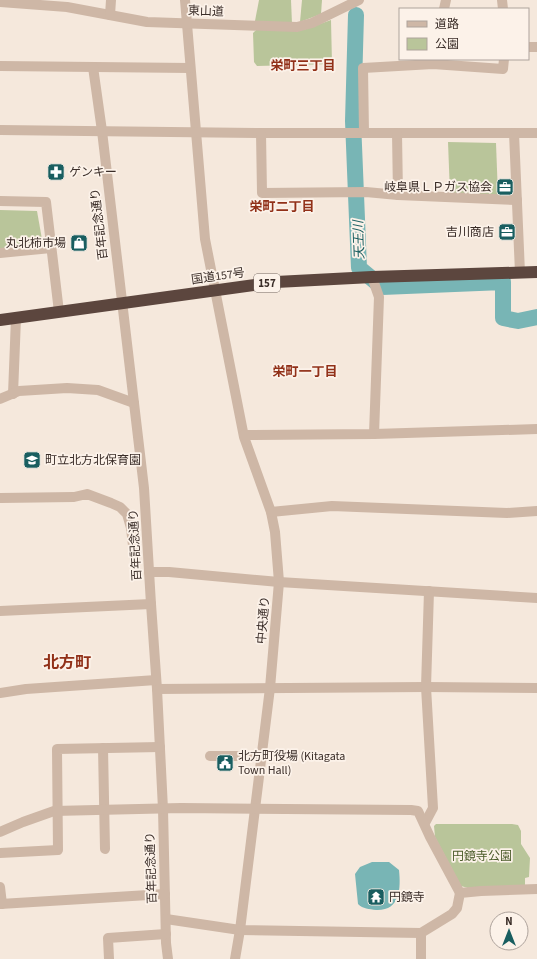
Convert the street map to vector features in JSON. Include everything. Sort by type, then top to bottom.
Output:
[{"type":"highway","name":"国道157号","points":[[0,320],[276,282],[372,277],[537,272]]},
{"type":"street","points":[[110,15],[111,0]]},
{"type":"street","name":"中央通り","points":[[185,0],[205,239],[244,435],[272,512],[279,582],[270,688],[240,930],[235,959]]},
{"type":"street","name":"東山道","points":[[0,2],[67,7],[147,22],[297,27],[312,23],[359,0]]},
{"type":"street","points":[[364,133],[363,68],[433,62],[504,69],[504,60]]},
{"type":"street","points":[[0,66],[190,68]]},
{"type":"street","name":"百年記念通り","points":[[93,67],[102,131],[144,488],[150,604],[157,684],[168,959]]},
{"type":"street","points":[[0,130],[261,133],[537,133]]},
{"type":"street","points":[[261,133],[262,193],[366,192],[398,195],[517,200]]},
{"type":"street","points":[[397,133],[398,195]]},
{"type":"street","points":[[514,133],[520,273]]},
{"type":"street","points":[[0,201],[46,202],[59,312]]},
{"type":"street","points":[[0,253],[51,248]]},
{"type":"street","points":[[372,277],[379,297],[374,434]]},
{"type":"street","points":[[13,394],[16,318]]},
{"type":"street","points":[[0,399],[19,391],[67,388],[98,390],[134,403]]},
{"type":"street","points":[[244,435],[374,434],[537,430]]},
{"type":"street","points":[[0,498],[74,497],[87,494],[120,507],[127,514],[131,528],[135,563]]},
{"type":"street","points":[[272,512],[332,506],[507,513],[537,511]]},
{"type":"street","points":[[149,572],[169,572],[279,582],[537,598]]},
{"type":"street","points":[[425,823],[432,808],[426,687],[429,591]]},
{"type":"street","points":[[0,611],[150,604]]},
{"type":"street","points":[[0,693],[26,689],[157,684],[270,688],[537,688]]},
{"type":"street","points":[[0,853],[58,850],[57,749],[160,747]]},
{"type":"street","points":[[103,748],[105,849]]},
{"type":"street","points":[[210,756],[262,756]]},
{"type":"street","points":[[0,832],[54,811],[181,808],[411,810],[418,811],[460,893],[457,908],[452,914],[422,933],[240,930],[166,919]]},
{"type":"street","points":[[0,887],[1,904],[165,894]]},
{"type":"street","points":[[460,893],[537,889]]},
{"type":"street","points":[[421,959],[422,933]]},
{"type":"street","points":[[109,959],[108,938],[166,934]]},
{"type":"green space","points":[[259,0],[291,0],[292,24],[255,21]]},
{"type":"green space","points":[[302,0],[322,0],[321,14],[300,22]]},
{"type":"green space","points":[[331,20],[332,64],[257,66],[254,62],[253,33],[256,30],[303,30]]},
{"type":"green space","points":[[448,142],[496,143],[498,196],[450,194]]},
{"type":"green space","points":[[0,210],[37,211],[43,245],[0,249]]},
{"type":"green space","name":"円鏡寺公園","points":[[436,824],[518,825],[521,831],[521,844],[530,858],[529,877],[525,878],[525,885],[468,888],[461,886],[435,837],[434,826]]},
{"type":"water","points":[[372,862],[389,862],[399,870],[400,884],[397,898],[390,907],[384,909],[369,909],[358,904],[355,874],[360,867]]},
{"type":"waterway","name":"天王川","points":[[356,15],[353,121],[359,268],[382,287],[503,282],[503,318],[518,321],[537,317]]},
{"type":"place","name":"ゲンキー","points":[[56,172]]},
{"type":"place","name":"岐阜県ＬＰガス協会","points":[[505,187]]},
{"type":"place","name":"吉川商店","points":[[507,232]]},
{"type":"place","name":"丸北柿市場","points":[[79,243]]},
{"type":"place","name":"町立北方北保育園","points":[[32,460]]},
{"type":"place","name":"北方町役場 (Kitagata Town Hall)","points":[[225,763]]},
{"type":"place","name":"円鏡寺","points":[[376,897]]},
{"type":"district","name":"栄町三丁目","points":[[303,65]]},
{"type":"district","name":"栄町二丁目","points":[[282,206]]},
{"type":"district","name":"栄町一丁目","points":[[305,371]]},
{"type":"district","name":"北方町","points":[[67,662]]}]
